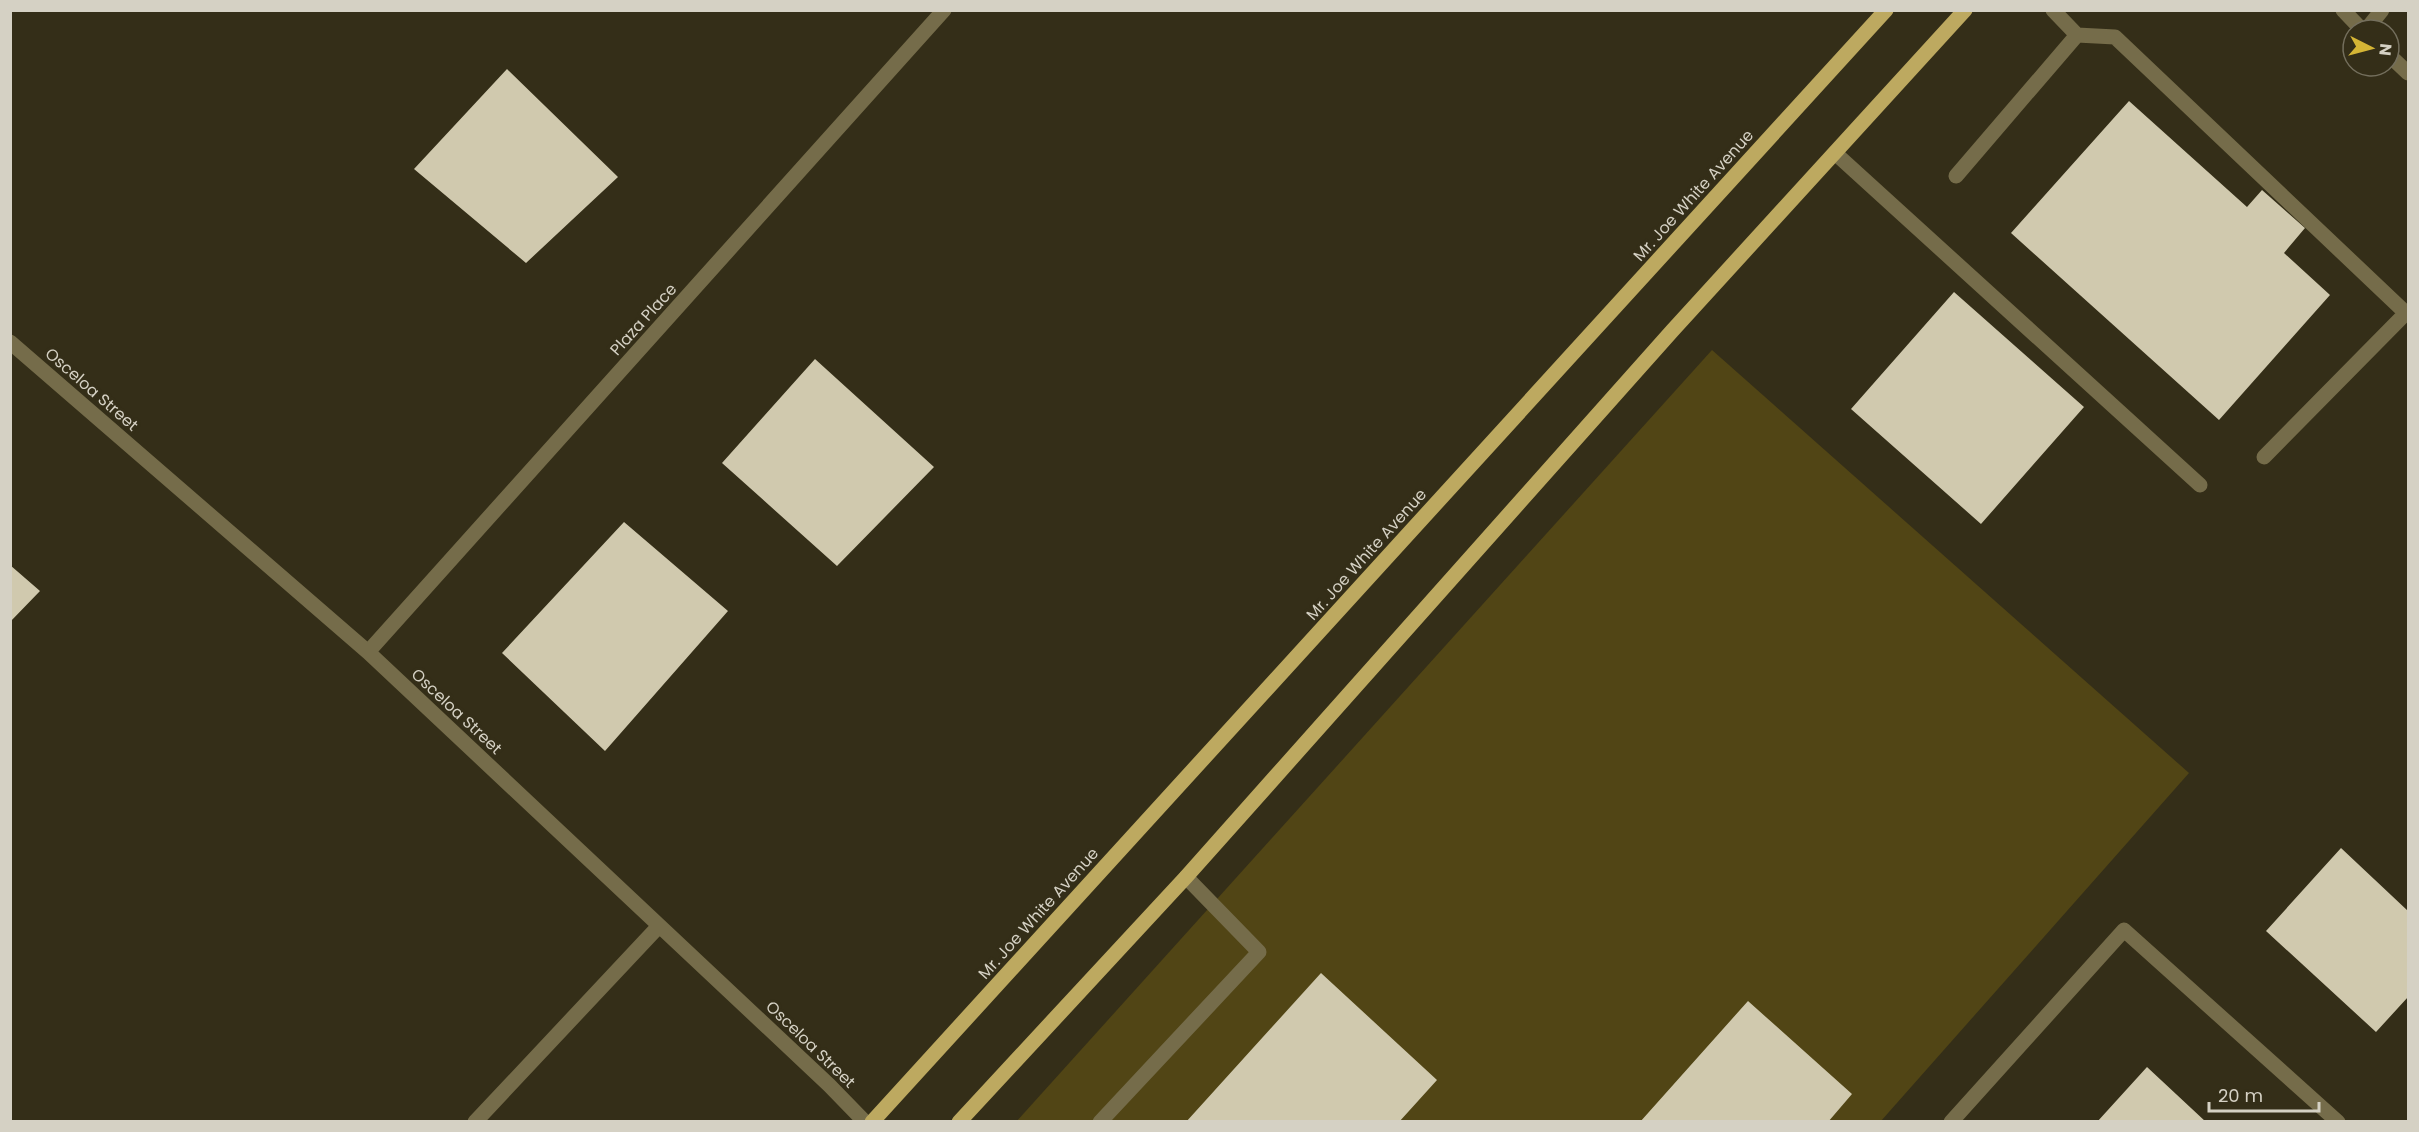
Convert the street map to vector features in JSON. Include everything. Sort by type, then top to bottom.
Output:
[{"type":"main road","name":"Mr. Joe White Avenue","points":[[872,1122],[1886,10]]},
{"type":"main road","points":[[959,1122],[1186,878],[1672,331],[1965,10]]},
{"type":"street","name":"Plaza Place","points":[[368,652],[944,10]]},
{"type":"street","points":[[2053,10],[2078,35],[2115,37],[2407,314],[2264,457]]},
{"type":"street","points":[[1956,176],[2078,35]]},
{"type":"street","points":[[1835,153],[2200,485]]},
{"type":"street","name":"Osceloa Street","points":[[10,342],[368,652],[865,1122]]},
{"type":"street","points":[[1100,1122],[1259,952],[1186,878]]},
{"type":"street","points":[[475,1122],[659,926]]},
{"type":"street","points":[[1951,1122],[2124,930],[2338,1122]]},
{"type":"shaded area","points":[[1712,350],[2189,773],[1881,1121],[1016,1122]]},
{"type":"building","points":[[507,69],[618,177],[526,263],[414,169]]},
{"type":"building","points":[[2129,101],[2247,207],[2262,190],[2305,228],[2284,253],[2330,295],[2219,420],[2011,233]]},
{"type":"building","points":[[1954,292],[2084,407],[1981,524],[1851,409]]},
{"type":"building","points":[[815,359],[934,467],[837,566],[722,463]]},
{"type":"building","points":[[624,522],[728,611],[605,751],[502,653]]},
{"type":"building","points":[[10,565],[40,591],[10,622]]},
{"type":"building","points":[[2341,848],[2408,911],[2408,997],[2376,1032],[2266,931]]},
{"type":"building","points":[[1321,973],[1437,1080],[1399,1122],[1186,1122]]},
{"type":"building","points":[[1748,1001],[1852,1094],[1828,1122],[1640,1122]]},
{"type":"building","points":[[2147,1067],[2206,1122],[2097,1122]]}]
